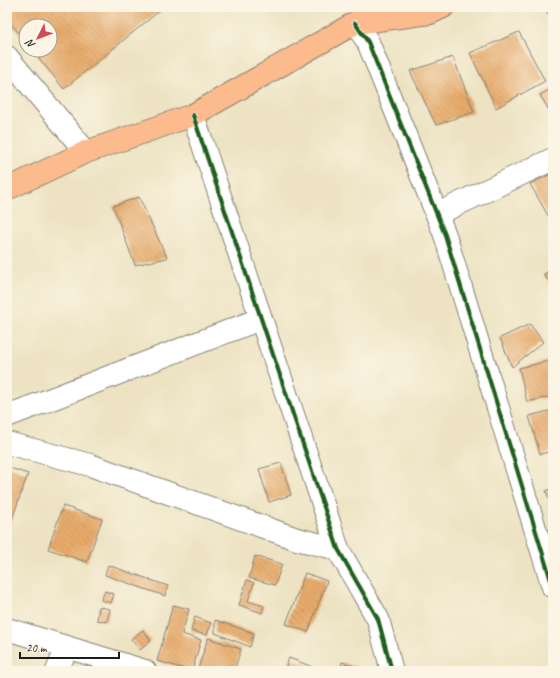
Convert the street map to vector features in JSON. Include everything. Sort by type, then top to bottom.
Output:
[{"type":"main road","points":[[7,189],[86,152],[193,115],[355,23],[371,7]]},
{"type":"main road","points":[[355,23],[430,13],[443,7]]},
{"type":"street","points":[[355,23],[368,42],[445,235],[553,583]]},
{"type":"street","points":[[7,56],[86,152]]},
{"type":"street","points":[[193,115],[338,549],[378,619],[392,671]]},
{"type":"street","points":[[437,214],[553,159]]},
{"type":"street","points":[[7,416],[260,318]]},
{"type":"street","points":[[7,443],[90,465],[297,539],[338,549]]},
{"type":"street","points":[[7,629],[145,671]]},
{"type":"street","points":[[57,671],[68,647]]},
{"type":"building","points":[[7,7],[164,7],[64,89],[39,58],[58,58],[58,18],[18,18],[18,32],[7,19]]},
{"type":"building","points":[[544,7],[553,7],[553,22]]},
{"type":"building","points":[[519,32],[545,81],[496,108],[470,53]]},
{"type":"building","points":[[453,57],[474,112],[436,125],[410,71]]},
{"type":"building","points":[[553,88],[553,117],[540,95]]},
{"type":"building","points":[[553,173],[553,224],[530,184]]},
{"type":"building","points":[[139,197],[167,258],[135,265],[113,206]]},
{"type":"building","points":[[553,269],[553,285],[543,275]]},
{"type":"building","points":[[530,324],[543,342],[512,367],[500,338]]},
{"type":"building","points":[[553,360],[553,396],[527,402],[519,368]]},
{"type":"building","points":[[553,410],[553,451],[540,454],[529,416]]},
{"type":"building","points":[[281,463],[291,495],[269,502],[259,469]]},
{"type":"building","points":[[7,467],[28,474],[7,533]]},
{"type":"building","points":[[553,488],[553,508],[546,491]]},
{"type":"building","points":[[63,506],[102,519],[87,562],[48,549]]},
{"type":"building","points":[[255,556],[282,564],[275,585],[249,578]]},
{"type":"building","points":[[108,565],[168,586],[165,596],[105,575]]},
{"type":"building","points":[[305,573],[327,581],[308,632],[286,624]]},
{"type":"building","points":[[247,580],[254,583],[248,601],[264,606],[262,613],[239,605]]},
{"type":"building","points":[[105,591],[114,594],[111,603],[101,600]]},
{"type":"building","points":[[173,605],[189,609],[182,634],[201,640],[192,671],[157,661]]},
{"type":"building","points":[[99,607],[110,609],[107,622],[97,620]]},
{"type":"building","points":[[195,617],[211,623],[207,635],[191,631]]},
{"type":"building","points":[[215,620],[254,633],[250,647],[215,633]]},
{"type":"building","points":[[143,630],[151,641],[140,650],[131,639]]},
{"type":"building","points":[[208,638],[241,649],[234,671],[204,671],[198,669]]},
{"type":"building","points":[[289,658],[318,669],[317,671],[284,671]]},
{"type":"building","points":[[342,662],[363,669],[363,671],[340,671]]},
{"type":"cycle path","points":[[355,23],[368,42],[445,235],[553,587]]},
{"type":"cycle path","points":[[193,115],[338,549],[378,619],[392,671]]}]
